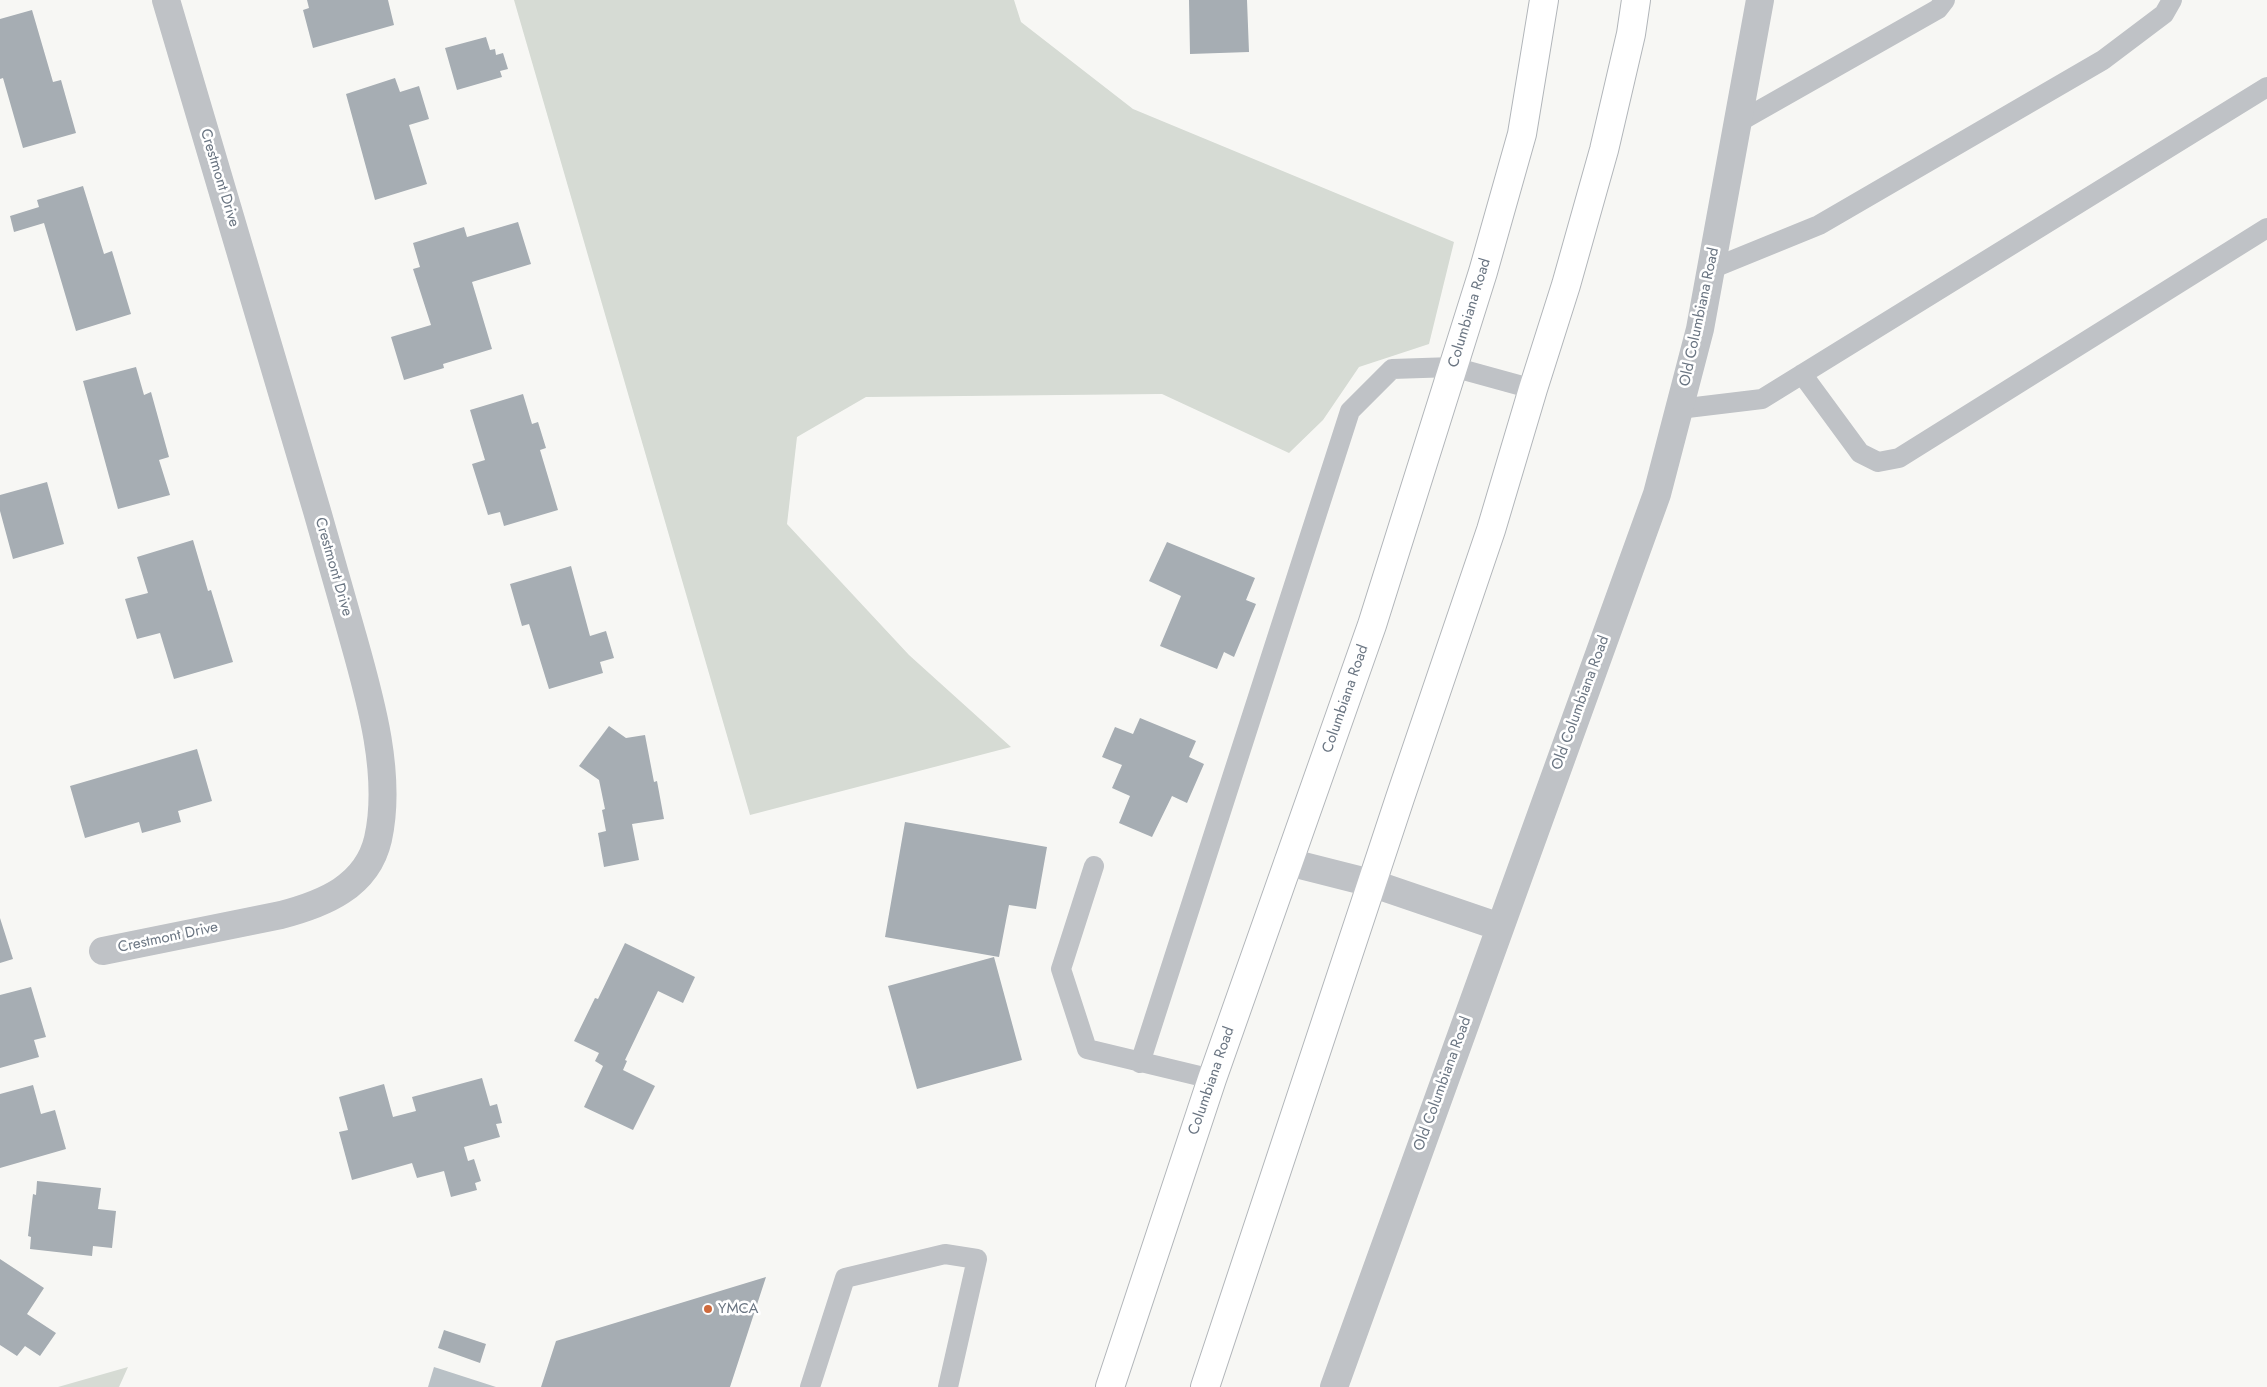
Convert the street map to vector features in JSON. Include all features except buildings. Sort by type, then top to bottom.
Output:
[{"type":"main road","name":"Columbiana Road","points":[[1110,1387],[1212,1079],[1372,625],[1453,367],[1491,245],[1522,134],[1544,0]]},
{"type":"main road","points":[[1205,1387],[1491,530],[1532,389],[1566,285],[1604,150],[1631,34],[1636,0]]},
{"type":"street","name":"Crestmont Drive","points":[[103,951],[281,915],[307,908],[342,891],[356,880],[372,858],[378,839],[382,795],[380,758],[365,681],[276,367],[166,0]]},
{"type":"street","name":"Old Columbiana Road","points":[[1334,1387],[1657,494],[1700,329],[1760,0]]},
{"type":"street","points":[[1288,862],[1372,883],[1500,927]]},
{"type":"lane","points":[[1738,123],[1938,9],[1945,0]]},
{"type":"lane","points":[[1711,269],[1820,225],[2103,60],[2164,14],[2172,0]]},
{"type":"lane","points":[[1679,410],[1762,399],[2267,87]]},
{"type":"lane","points":[[1802,374],[1860,453],[1878,462],[1899,458],[2267,228]]},
{"type":"lane","points":[[1140,1063],[1350,411],[1392,368],[1453,367],[1532,389]]},
{"type":"lane","points":[[1094,866],[1061,969],[1087,1049],[1212,1079]]},
{"type":"lane","points":[[810,1387],[845,1278],[945,1254],[977,1260],[948,1387]]},
{"type":"shaded area","points":[[514,0],[1014,0],[1021,22],[1133,109],[1454,242],[1429,344],[1359,367],[1323,420],[1289,453],[1162,394],[866,397],[797,437],[787,524],[909,655],[1011,747],[750,815]]},
{"type":"shaded area","points":[[128,1367],[119,1387],[58,1387]]},
{"type":"shaded area","points":[[434,1367],[496,1387],[428,1387]]},
{"type":"place","name":"YMCA","points":[[708,1309]]}]
